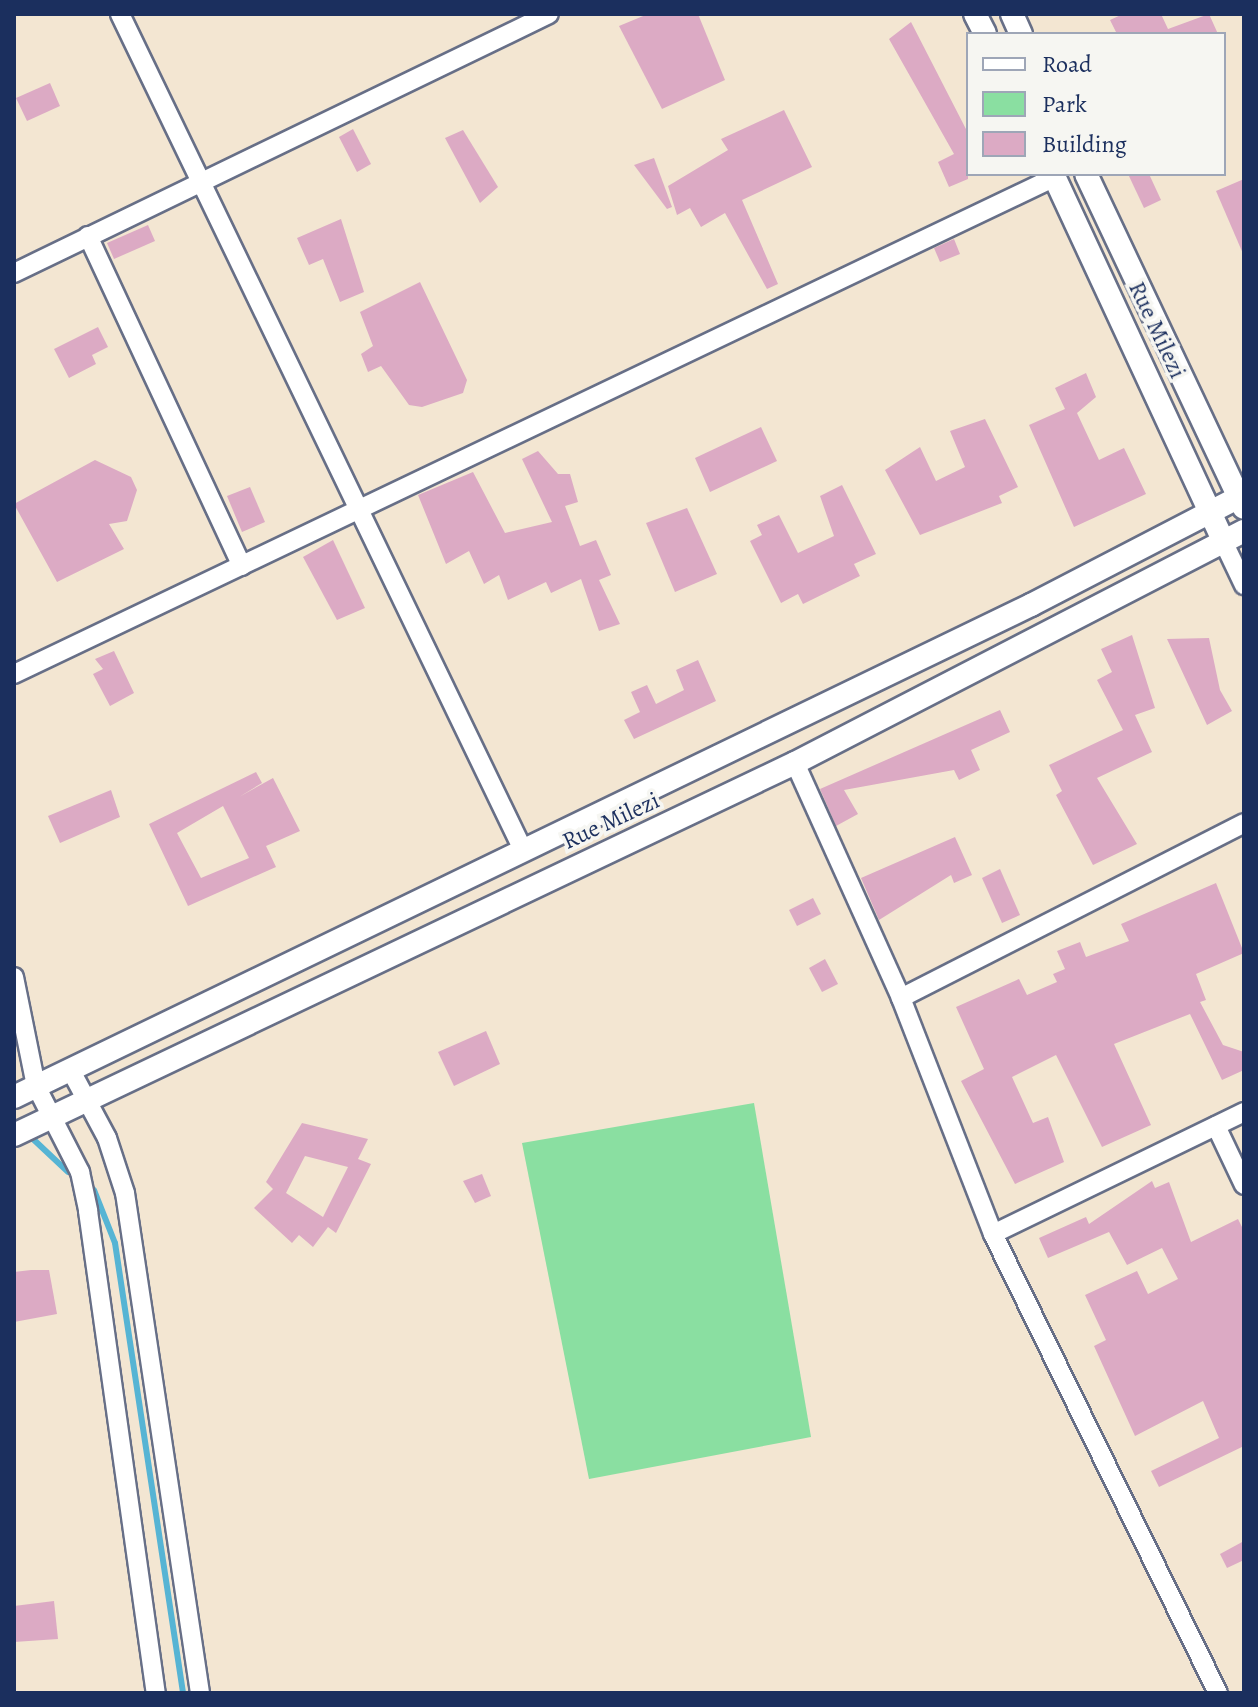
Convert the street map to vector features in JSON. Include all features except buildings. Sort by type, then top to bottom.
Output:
[{"type":"street","points":[[120,14],[357,514],[523,850]]},
{"type":"street","points":[[14,273],[200,180],[549,14]]},
{"type":"street","points":[[975,14],[984,32]]},
{"type":"street","points":[[14,674],[357,514],[1054,176]]},
{"type":"street","name":"Rue Milezi","points":[[1054,176],[1223,541]]},
{"type":"street","name":"Rue Milezi","points":[[14,1097],[1031,605],[1209,511],[1242,500],[1087,176]]},
{"type":"street","points":[[88,236],[242,566]]},
{"type":"street","name":"Rue Milezi","points":[[14,1135],[86,1104],[795,763],[1244,531]]},
{"type":"street","points":[[1223,541],[1244,585]]},
{"type":"street","points":[[795,763],[901,998],[993,1234],[1218,1693]]},
{"type":"street","points":[[901,998],[1244,823]]},
{"type":"street","points":[[14,977],[36,1086],[50,1120],[80,1172],[88,1211],[156,1693]]},
{"type":"street","points":[[70,1069],[125,1193],[200,1693]]},
{"type":"street","points":[[993,1234],[1244,1112]]},
{"type":"street","points":[[1216,1126],[1244,1185]]},
{"type":"green space","points":[[754,1103],[811,1437],[589,1479],[522,1143]]},
{"type":"waterway","points":[[33,1139],[68,1172]]},
{"type":"waterway","points":[[94,1190],[115,1243],[183,1693]]}]
